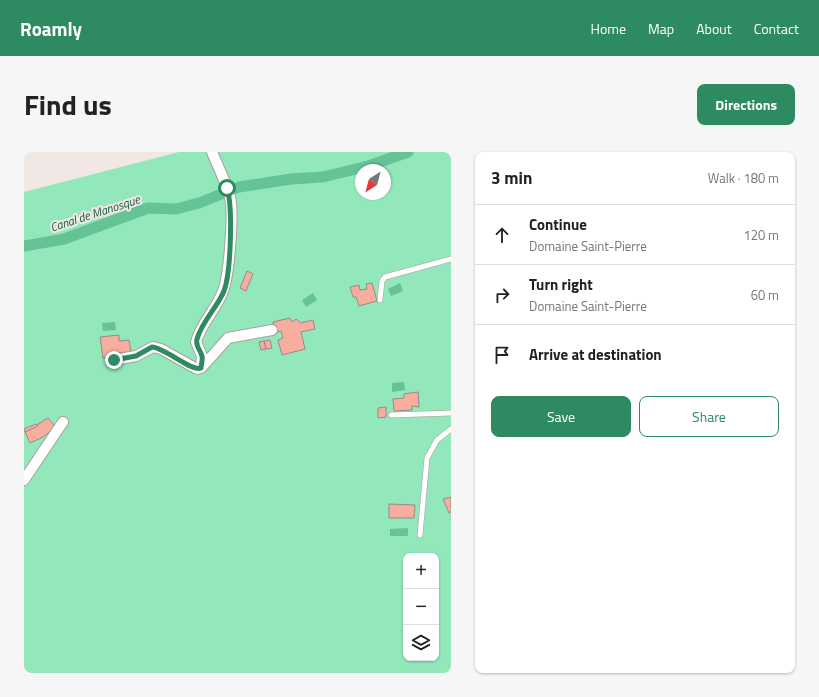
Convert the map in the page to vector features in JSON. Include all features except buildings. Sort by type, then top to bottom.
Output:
[{"type":"street","points":[[201,368],[202,358],[196,345],[197,338],[219,301],[226,284],[230,228],[230,198],[212,152]]},
{"type":"street","points":[[114,360],[136,356],[152,347],[161,349],[194,368],[201,368],[228,338],[272,330]]},
{"type":"street","points":[[24,480],[63,422]]},
{"type":"lane","points":[[380,300],[382,280],[385,277],[451,259]]},
{"type":"lane","points":[[391,415],[451,413]]},
{"type":"lane","points":[[420,535],[428,458],[432,446],[451,428]]},
{"type":"shaded area","points":[[179,152],[451,152],[451,673],[24,673],[24,192]]},
{"type":"shaded area","points":[[400,283],[403,291],[391,296],[388,289]]},
{"type":"shaded area","points":[[313,293],[317,300],[306,307],[302,300]]},
{"type":"shaded area","points":[[115,322],[116,330],[103,331],[102,323]]},
{"type":"shaded area","points":[[404,382],[405,390],[392,392],[392,383]]},
{"type":"shaded area","points":[[408,528],[408,536],[390,536],[390,529]]},
{"type":"waterway","name":"Canal de Manosque","points":[[24,246],[64,239],[148,208],[176,209],[199,203],[239,187],[291,179],[323,177],[368,166],[408,152]]},
{"type":"route","points":[[114,360],[136,356],[148,348],[156,347],[194,368],[201,368],[202,355],[196,345],[197,338],[199,332],[219,301],[226,284],[231,211],[230,198],[227,188]]}]
